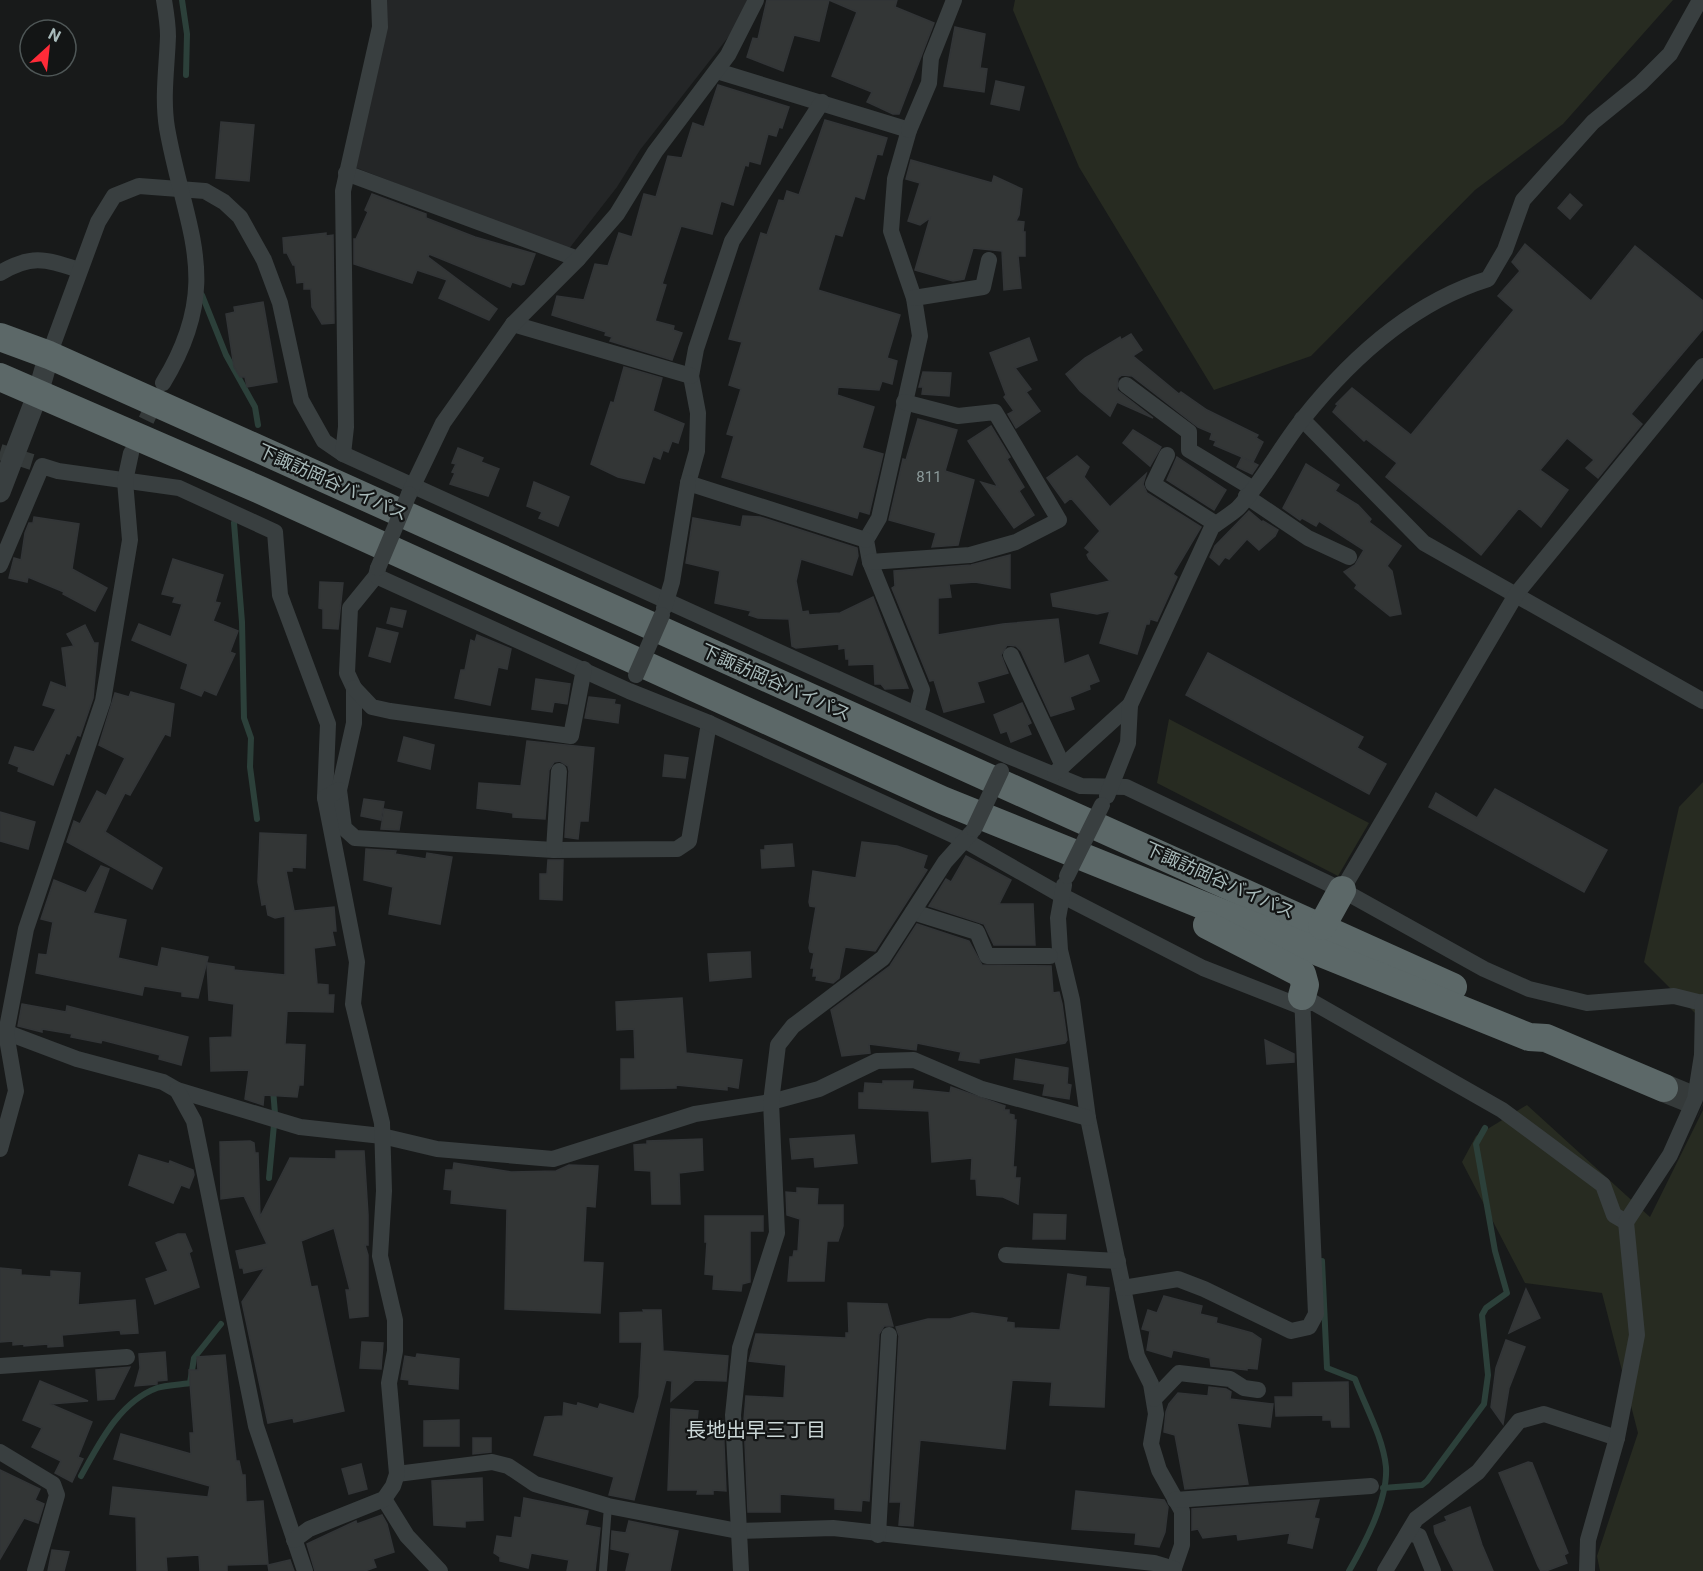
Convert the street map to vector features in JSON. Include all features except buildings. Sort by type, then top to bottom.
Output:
[{"type":"highway","name":"下諏訪岡谷バイパス","points":[[0,337],[48,355],[1322,926],[1533,1023],[1546,1038]]},
{"type":"highway","name":"下諏訪岡谷バイパス","points":[[0,377],[260,490],[942,800],[1529,1037],[1546,1038],[1664,1088]]},
{"type":"highway","points":[[1322,926],[1342,890]]},
{"type":"highway","points":[[1184,899],[1194,916],[1302,974],[1305,985],[1302,1002]]},
{"type":"street","points":[[163,383],[180,352],[197,290],[195,252],[189,214],[167,127],[164,99],[168,33],[164,0]]},
{"type":"street","points":[[343,453],[346,427],[343,191],[380,27],[379,0]]},
{"type":"street","points":[[584,669],[571,735],[372,707],[354,688],[347,674],[350,608],[377,572],[411,490],[443,423],[513,324],[578,260],[617,214],[655,152],[717,71],[747,22],[756,0]]},
{"type":"street","points":[[916,714],[922,690],[870,562],[866,540],[879,518],[920,336],[914,298],[891,231],[895,179],[909,130],[929,83],[931,58],[954,0]]},
{"type":"street","points":[[397,1474],[492,1462],[508,1466],[535,1484],[608,1506],[738,1531],[833,1528],[878,1535],[1154,1563],[1174,1570],[1182,1545],[1182,1511],[1159,1470],[1151,1444],[1156,1414],[1154,1399],[1151,1384],[1137,1356],[1088,1118],[1072,1000],[1053,918],[1067,876],[1111,786],[1128,742],[1130,705],[1212,527],[1237,508],[1302,419],[1343,371],[1395,325],[1457,288],[1488,279],[1505,250],[1523,200],[1593,122],[1641,83],[1670,54],[1700,0]]},
{"type":"street","points":[[717,71],[909,130]]},
{"type":"street","points":[[629,691],[665,607],[688,483],[697,451],[699,413],[691,376],[696,349],[732,241],[822,102]]},
{"type":"street","points":[[346,173],[578,260]]},
{"type":"street","points":[[0,492],[38,393],[48,355],[79,270],[98,222],[114,196],[139,186],[181,187],[205,191],[224,202],[240,217],[264,261],[280,303],[301,400],[324,441],[411,490],[665,607],[916,714],[1004,763],[1059,770],[1081,786],[1126,787],[1342,890],[1484,969],[1529,989],[1587,1003],[1674,996],[1703,1002],[1702,1054],[1695,1099],[1670,1155],[1626,1222],[1637,1335],[1617,1438],[1588,1540],[1587,1571]]},
{"type":"street","points":[[914,298],[983,287],[988,260]]},
{"type":"street","points":[[0,273],[20,261],[51,261],[79,270]]},
{"type":"street","points":[[513,324],[691,376]]},
{"type":"street","points":[[1342,890],[1517,593],[1703,366]]},
{"type":"street","points":[[1126,385],[1189,432],[1189,450],[1249,492],[1308,538],[1349,557]]},
{"type":"street","points":[[870,562],[970,555],[1016,542],[1059,520],[995,412],[958,416],[904,402]]},
{"type":"street","points":[[1302,419],[1424,543],[1517,593],[1586,636],[1703,701]]},
{"type":"street","points":[[0,1149],[16,1091],[3,1032],[26,929],[103,702],[130,540],[125,482],[131,453]]},
{"type":"street","points":[[1167,455],[1153,484],[1216,524]]},
{"type":"street","points":[[0,565],[37,464],[58,471],[125,482],[152,482],[178,488],[275,532],[280,595],[328,724],[332,794],[357,962],[353,1004],[382,1124],[384,1191],[380,1256],[395,1320],[395,1351],[389,1383],[397,1474],[393,1486],[384,1499],[309,1529],[294,1540]]},
{"type":"street","points":[[688,483],[866,540]]},
{"type":"street","points":[[377,572],[629,691],[970,835],[1061,895],[1203,968],[1302,1002],[1502,1110],[1603,1185],[1614,1215],[1626,1222]]},
{"type":"street","points":[[1011,655],[1059,770]]},
{"type":"street","points":[[354,688],[354,723],[332,794],[344,828],[355,838],[554,849],[677,849],[689,841],[709,723]]},
{"type":"street","points":[[1059,770],[1130,705]]},
{"type":"street","points":[[741,1571],[733,1415],[740,1348],[777,1233],[771,1102],[778,1045],[793,1026],[883,958],[945,862],[970,835],[1004,763]]},
{"type":"street","points":[[554,849],[559,771]]},
{"type":"street","points":[[913,912],[977,932],[987,956],[1050,956]]},
{"type":"street","points":[[1123,1288],[1178,1279],[1204,1288],[1291,1332],[1309,1328],[1316,1314],[1302,1002]]},
{"type":"street","points":[[3,1032],[77,1059],[163,1082],[177,1090],[300,1127],[382,1136],[437,1149],[553,1159],[695,1114],[771,1102],[819,1089],[877,1061],[914,1060],[982,1089],[1088,1118]]},
{"type":"street","points":[[177,1090],[194,1121],[256,1426],[304,1571]]},
{"type":"street","points":[[1006,1255],[1118,1260]]},
{"type":"street","points":[[878,1535],[889,1335]]},
{"type":"street","points":[[0,1366],[127,1357]]},
{"type":"street","points":[[1154,1399],[1179,1373],[1230,1379],[1244,1388],[1258,1390]]},
{"type":"street","points":[[1385,1571],[1416,1519],[1478,1472],[1519,1421],[1544,1414],[1617,1438]]},
{"type":"street","points":[[0,1452],[53,1484],[57,1495],[34,1571]]},
{"type":"street","points":[[1175,1500],[1371,1486]]},
{"type":"street","points":[[384,1499],[407,1536],[440,1571]]},
{"type":"street","points":[[1408,1533],[1419,1536],[1433,1571]]},
{"type":"lane","points":[[603,1571],[608,1506]]},
{"type":"shaded area","points":[[387,0],[749,0],[740,22],[640,150],[617,187],[568,250],[354,167]]},
{"type":"shaded area","points":[[1015,0],[1673,0],[1563,124],[1475,190],[1311,356],[1214,390],[1079,167],[1013,10]]},
{"type":"shaded area","points":[[1169,719],[1369,823],[1338,876],[1157,783]]},
{"type":"shaded area","points":[[1703,782],[1703,1021],[1644,962],[1679,807]]},
{"type":"shaded area","points":[[1527,1105],[1650,1217],[1703,1110],[1703,1571],[1600,1571],[1597,1556],[1638,1433],[1602,1293],[1525,1283],[1462,1162],[1476,1136]]},
{"type":"waterway","points":[[182,0],[187,34],[186,75]]},
{"type":"waterway","points":[[202,295],[226,355],[255,407],[258,425]]},
{"type":"waterway","points":[[234,523],[242,622],[244,718],[251,738],[250,767],[257,819]]},
{"type":"waterway","points":[[269,1178],[275,1114],[273,1089]]},
{"type":"waterway","points":[[1383,1488],[1422,1485],[1427,1481],[1484,1404],[1488,1375],[1482,1315],[1486,1308],[1507,1293],[1495,1251],[1476,1144],[1485,1128]]},
{"type":"waterway","points":[[1322,1261],[1327,1368],[1355,1379],[1378,1433],[1386,1467],[1386,1480],[1379,1507],[1349,1571]]},
{"type":"waterway","points":[[81,1476],[112,1425],[132,1403],[157,1388],[190,1383],[194,1358],[221,1324]]},
{"type":"tunnel","points":[[136,442],[158,395]]},
{"type":"tunnel","points":[[0,452],[32,462]]},
{"type":"tunnel","points":[[1664,1088],[1703,1104]]},
{"type":"district","name":"長地出早三丁目","points":[[756,1430]]}]
